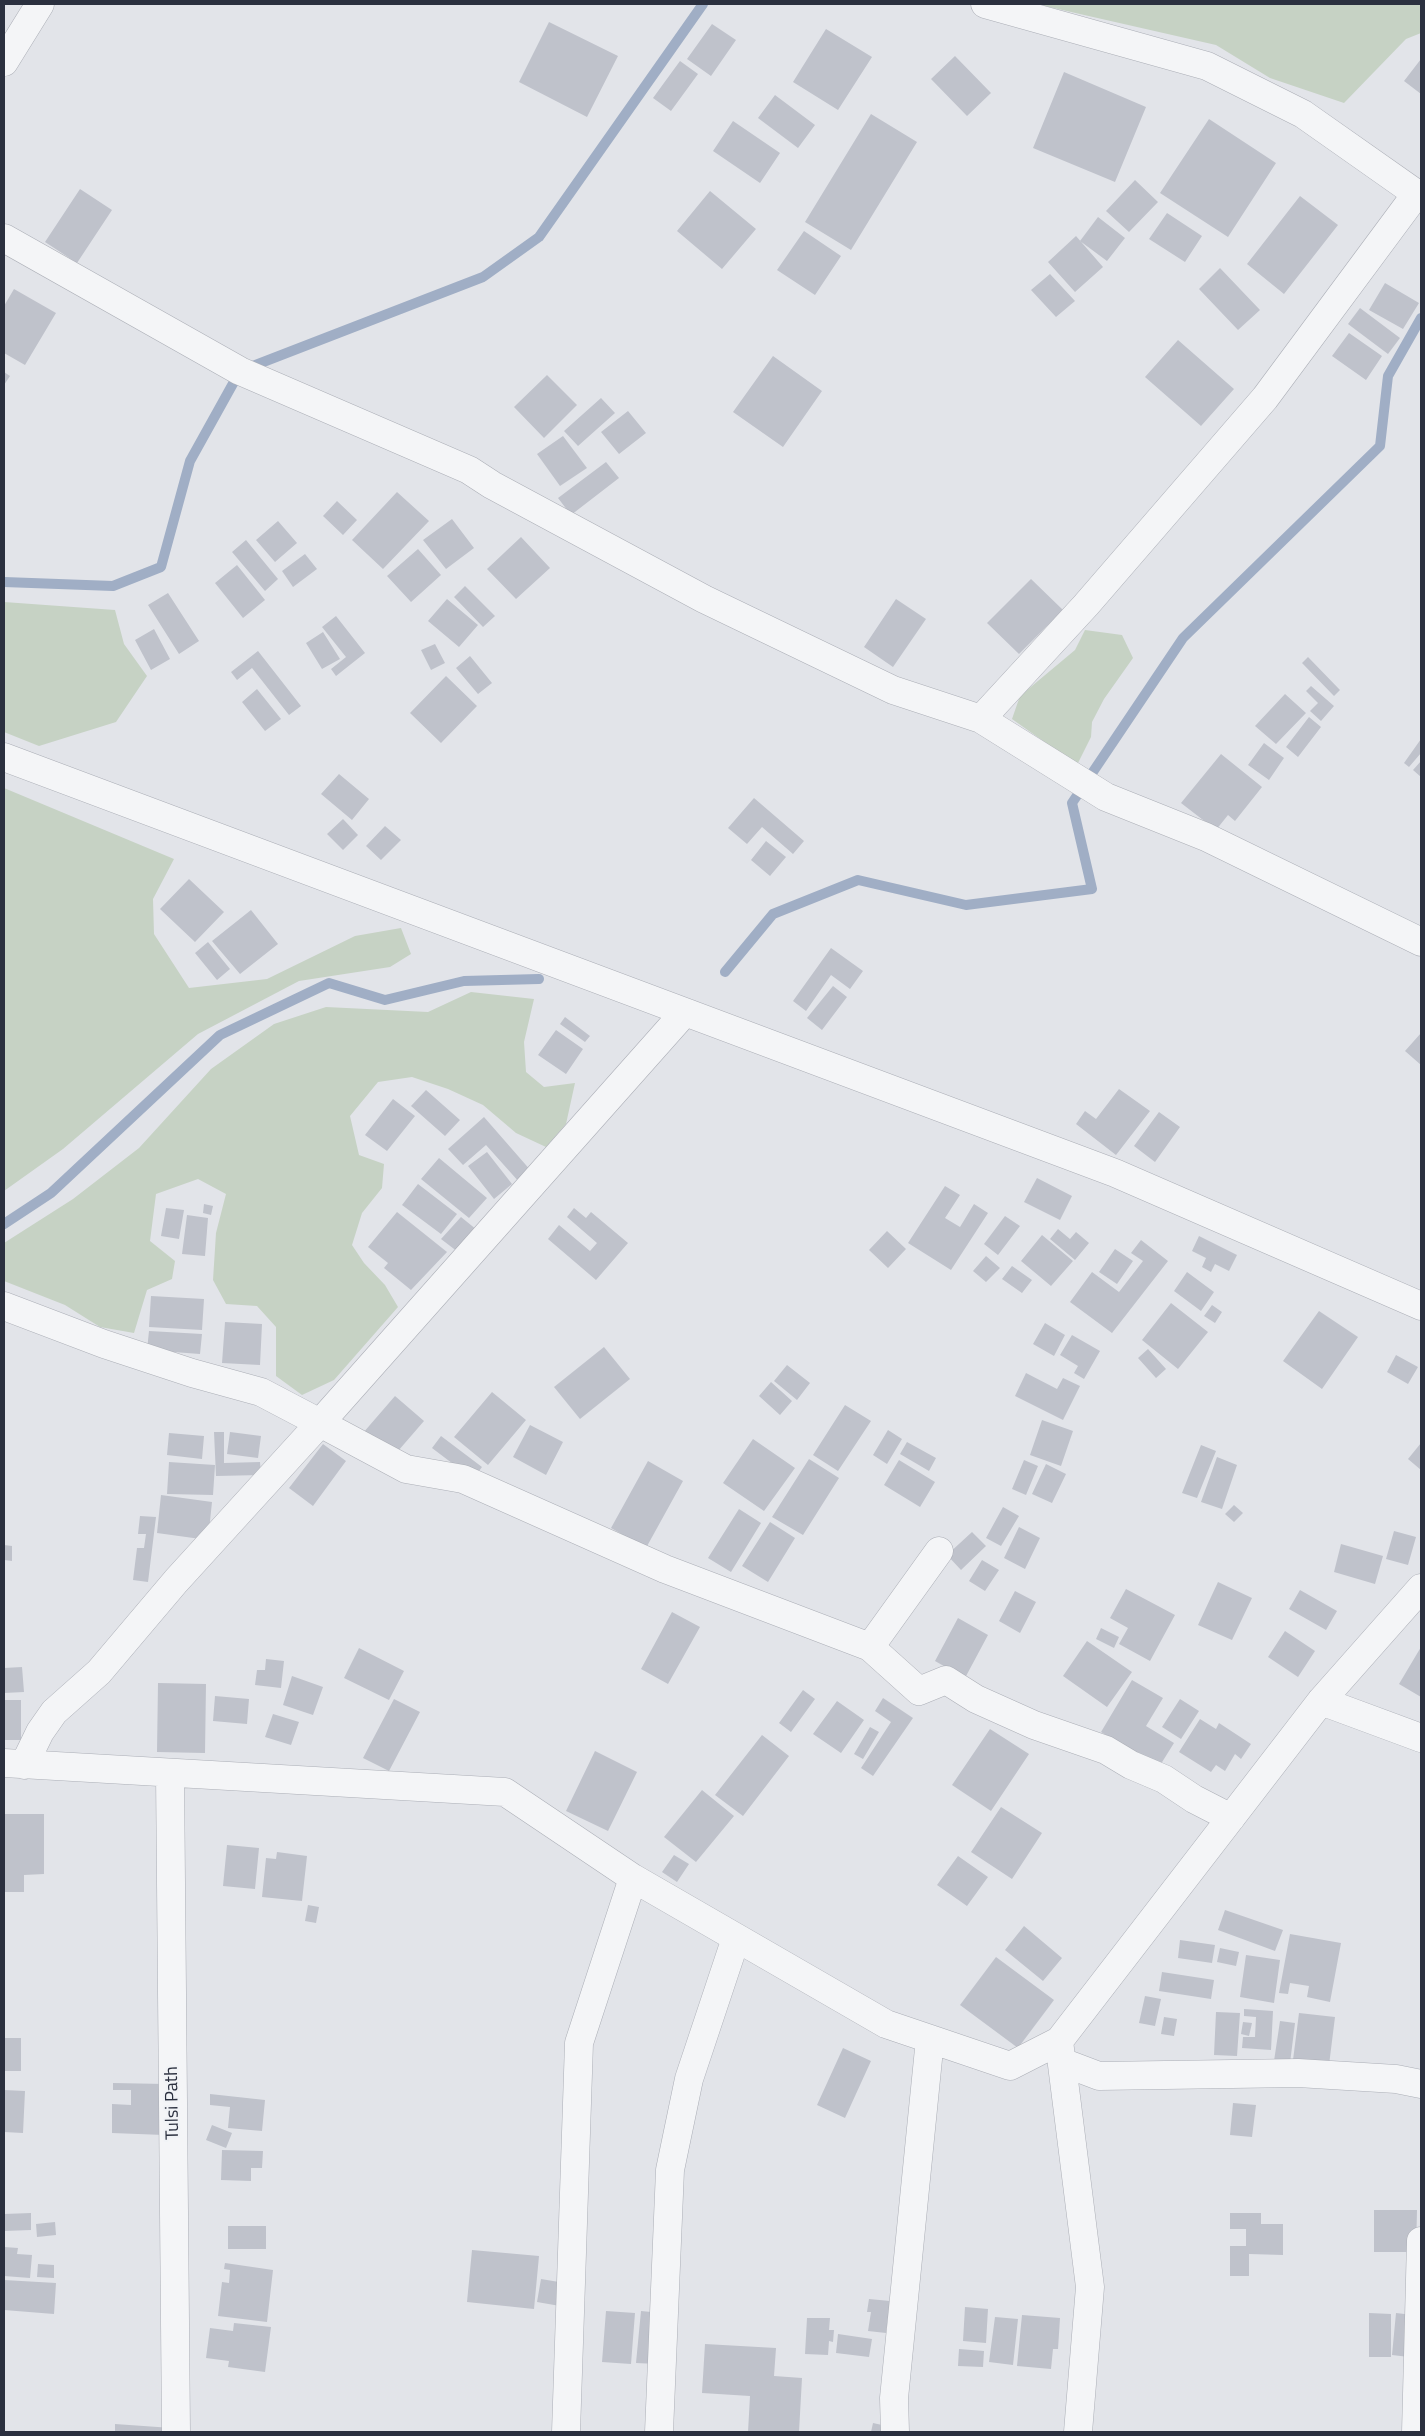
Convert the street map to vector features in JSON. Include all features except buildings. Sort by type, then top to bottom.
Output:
[{"type":"street","points":[[4,62],[40,4]]},
{"type":"street","points":[[980,719],[1086,605],[1265,398],[1419,195],[1303,114],[1207,66],[985,4]]},
{"type":"street","points":[[4,238],[240,371],[469,470],[492,485],[704,599],[893,690],[980,719],[1106,797],[1206,837],[1421,942]]},
{"type":"street","points":[[4,757],[1115,1172],[1421,1306]]},
{"type":"street","points":[[14,1764],[54,1712],[99,1672],[176,1581],[320,1423],[685,1012]]},
{"type":"street","points":[[4,1306],[104,1344],[192,1373],[261,1392],[406,1469],[463,1479],[665,1569],[870,1647],[919,1691],[946,1680],[976,1699],[1034,1725],[1106,1750],[1131,1765],[1164,1778],[1194,1799],[1231,1818]]},
{"type":"street","points":[[870,1647],[939,1551]]},
{"type":"street","points":[[14,1764],[505,1792],[633,1878],[886,2024],[1010,2066],[1061,2051],[1231,1818],[1321,1701],[1421,1588]]},
{"type":"street","points":[[1321,1701],[1421,1738]]},
{"type":"street","name":"Tulsi Path","points":[[170,1773],[176,2432]]},
{"type":"street","points":[[566,2432],[579,2043],[633,1878]]},
{"type":"street","points":[[659,2432],[670,2170],[689,2080],[736,1938]]},
{"type":"street","points":[[895,2432],[894,2398],[930,2039]]},
{"type":"street","points":[[1061,2051],[1099,2076],[1298,2073],[1396,2078],[1421,2084]]},
{"type":"street","points":[[1061,2051],[1090,2287],[1078,2432]]},
{"type":"street","points":[[1416,2432],[1421,2241]]},
{"type":"green space","points":[[1036,4],[1421,4],[1421,33],[1406,39],[1344,103],[1270,78],[1216,45]]},
{"type":"green space","points":[[4,602],[115,610],[124,644],[147,676],[116,722],[39,746],[4,732]]},
{"type":"green space","points":[[1085,630],[1122,635],[1133,658],[1104,699],[1092,722],[1091,737],[1077,765],[1012,719],[1020,696],[1075,650]]},
{"type":"green space","points":[[4,788],[174,859],[153,899],[154,934],[189,988],[267,979],[355,936],[401,928],[411,954],[390,967],[299,981],[198,1034],[63,1149],[4,1191]]},
{"type":"green space","points":[[471,992],[534,999],[524,1042],[526,1072],[544,1087],[575,1083],[566,1124],[546,1147],[516,1133],[483,1105],[448,1089],[412,1077],[378,1082],[350,1116],[359,1155],[384,1164],[382,1188],[362,1213],[352,1245],[364,1263],[385,1285],[398,1307],[334,1380],[302,1395],[276,1376],[276,1327],[257,1306],[226,1304],[213,1280],[216,1233],[226,1194],[198,1179],[156,1194],[150,1241],[175,1261],[172,1279],[147,1290],[134,1333],[100,1327],[65,1305],[4,1281],[4,1243],[73,1199],[139,1148],[211,1069],[274,1024],[326,1007],[428,1012]]},
{"type":"waterway","points":[[4,582],[113,586],[161,567],[190,461],[240,371],[483,277],[539,237],[703,4]]},
{"type":"waterway","points":[[725,972],[773,914],[858,880],[966,905],[1092,889],[1072,803],[1183,638],[1380,446],[1388,376],[1421,318]]},
{"type":"waterway","points":[[4,1224],[51,1193],[220,1035],[329,983],[385,1000],[464,981],[539,979]]}]
